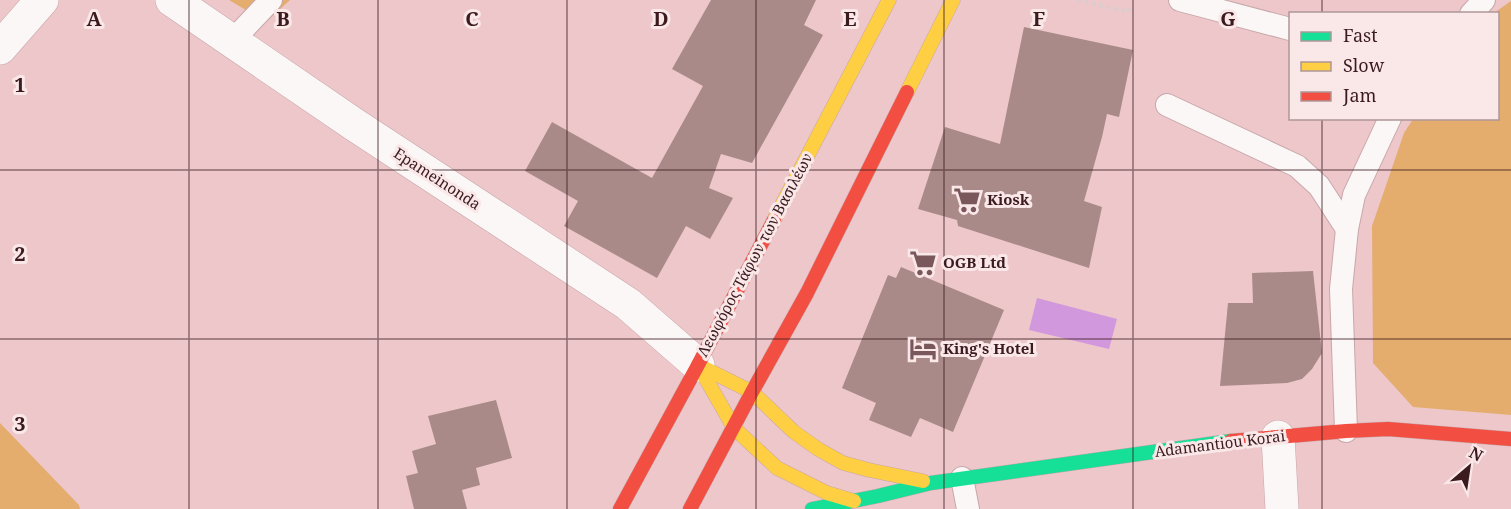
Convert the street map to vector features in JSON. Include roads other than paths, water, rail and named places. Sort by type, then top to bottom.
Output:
[{"type":"main road","name":"Λεωφόρος Τάφων των Βασιλέων","points":[[620,509],[889,0]]},
{"type":"main road","points":[[690,509],[807,293],[953,0]]},
{"type":"main road","name":"Adamantiou Korai","points":[[698,365],[752,392],[794,432],[843,463],[931,483]]},
{"type":"main road","points":[[698,365],[734,428],[777,468],[827,493],[854,501]]},
{"type":"main road","name":"Adamantiou Korai","points":[[812,509],[931,483],[1214,443],[1388,429],[1511,439]]},
{"type":"street","points":[[0,48],[42,0]]},
{"type":"street","name":"Epameinonda","points":[[172,0],[355,125],[628,304],[698,365]]},
{"type":"street","points":[[1278,437],[1282,509]]},
{"type":"lane","points":[[232,41],[271,0]]},
{"type":"lane","points":[[1180,0],[1289,29]]},
{"type":"lane","points":[[1473,12],[1484,0]]},
{"type":"lane","points":[[1167,105],[1297,166],[1319,186],[1347,230]]},
{"type":"lane","points":[[1346,431],[1341,289],[1347,230],[1354,195],[1389,120]]},
{"type":"lane","points":[[962,478],[968,509]]},
{"type":"place","name":"Kiosk","points":[[967,200]]},
{"type":"place","name":"OGB Ltd","points":[[923,263]]},
{"type":"place","name":"King's Hotel","points":[[923,349]]}]
